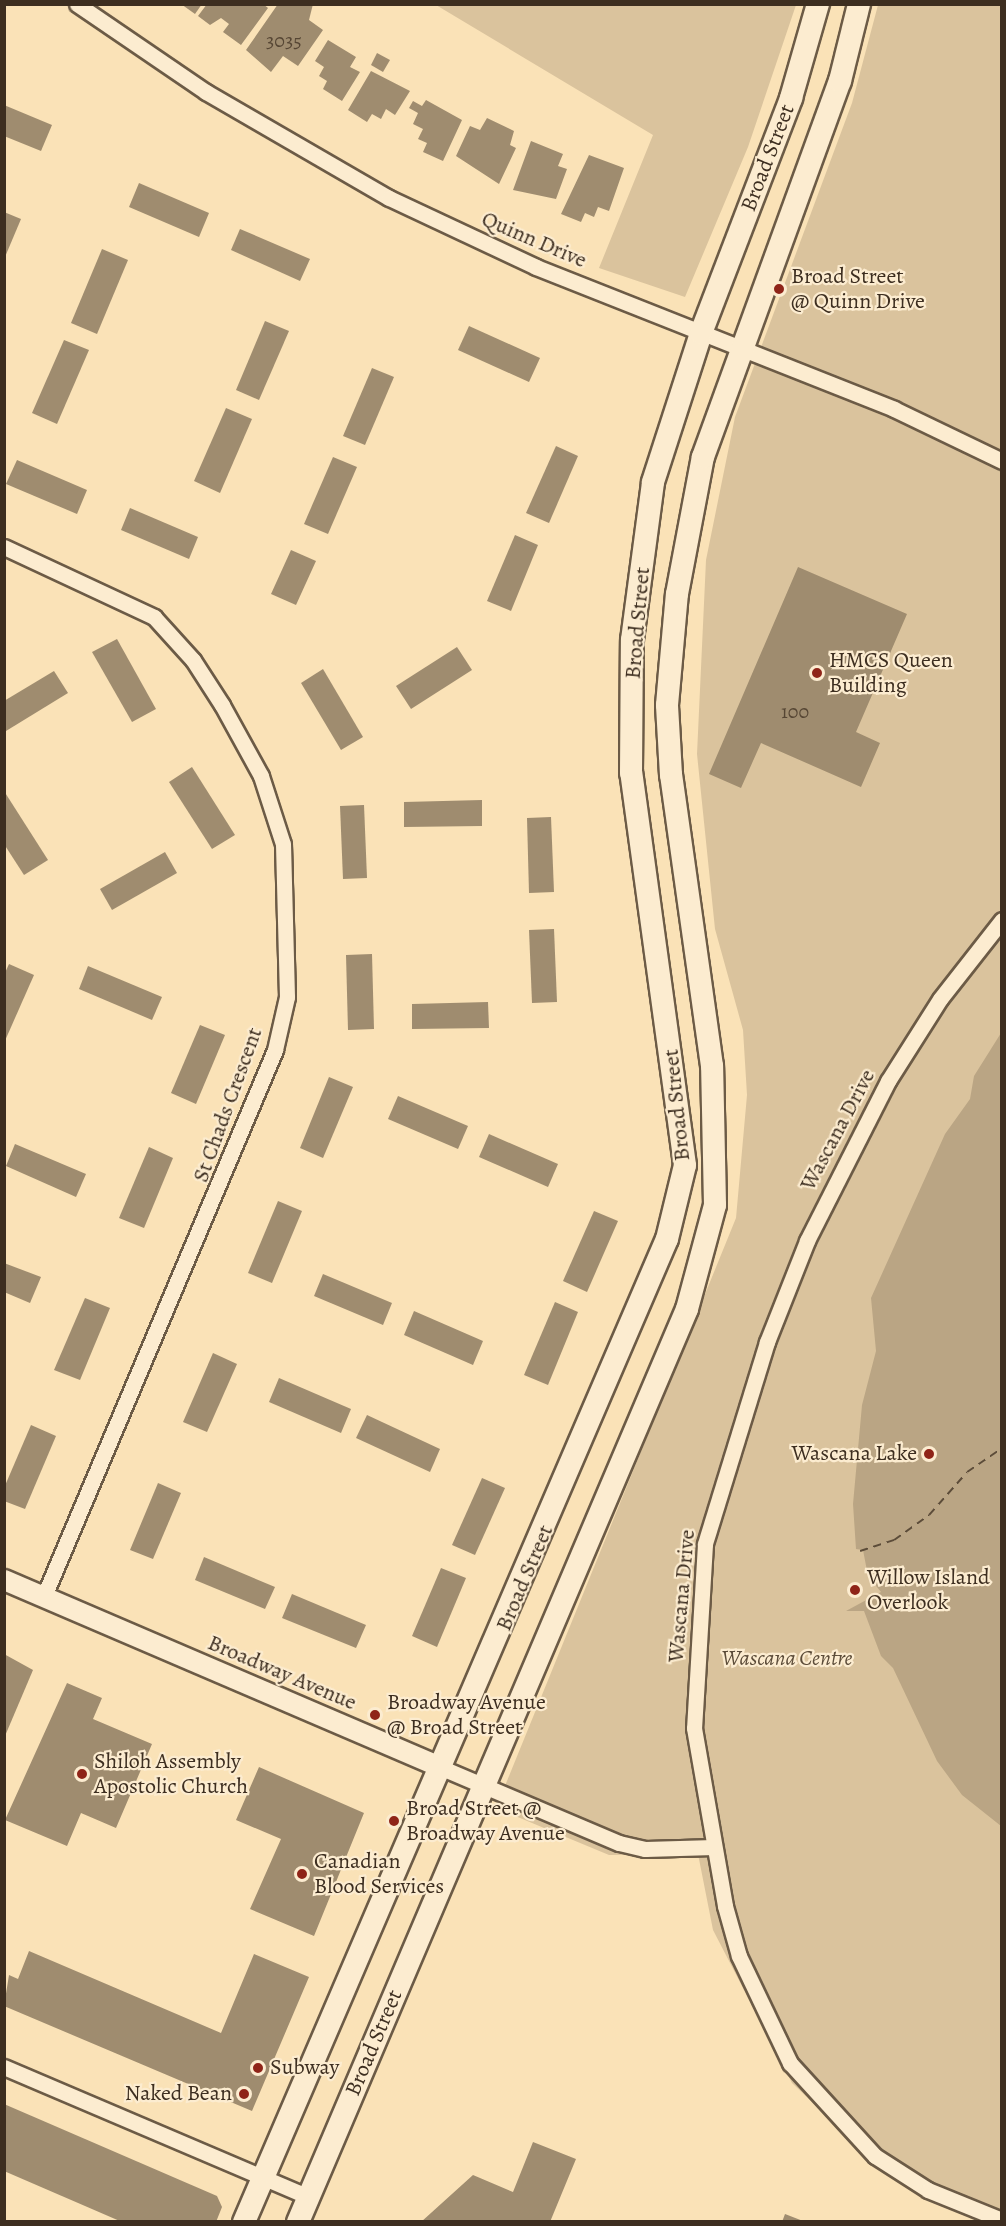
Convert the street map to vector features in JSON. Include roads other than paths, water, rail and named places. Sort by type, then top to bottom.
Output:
[{"type":"main road","name":"Broad Street","points":[[244,2222],[633,1330],[667,1239],[685,1165],[631,773],[632,640],[653,482],[701,333],[791,98],[818,4]]},
{"type":"main road","name":"Broad Street","points":[[298,2222],[687,1309],[715,1205],[712,1066],[671,776],[668,705],[677,594],[703,457],[740,348],[840,81],[859,4]]},
{"type":"street","name":"Quinn Drive","points":[[77,4],[206,92],[389,198],[536,267],[894,410],[1002,461]]},
{"type":"street","name":"St Chads Crescent","points":[[4,547],[154,617],[193,660],[222,705],[261,776],[282,834],[287,998],[275,1050],[44,1596]]},
{"type":"street","name":"Wascana Drive","points":[[1002,920],[940,999],[848,1154],[763,1353],[705,1544],[694,1728],[714,1847],[739,1956],[790,2063],[875,2156],[928,2190],[1002,2220]]},
{"type":"street","name":"Broadway Avenue","points":[[4,1580],[620,1843],[645,1849],[714,1847]]},
{"type":"street","points":[[4,2067],[309,2197]]},
{"type":"place","name":"Broad Street @ Quinn Drive","points":[[779,289]]},
{"type":"place","name":"HMCS Queen Building","points":[[817,673]]},
{"type":"place","name":"Wascana Lake","points":[[929,1454]]},
{"type":"place","name":"Willow Island Overlook","points":[[855,1590]]},
{"type":"place","name":"Broadway Avenue @ Broad Street","points":[[375,1715]]},
{"type":"place","name":"Shiloh Assembly Apostolic Church","points":[[82,1774]]},
{"type":"place","name":"Broad Street @ Broadway Avenue","points":[[394,1821]]},
{"type":"place","name":"Canadian Blood Services","points":[[302,1874]]},
{"type":"place","name":"Subway","points":[[258,2068]]},
{"type":"place","name":"Naked Bean","points":[[244,2094]]},
{"type":"park label","name":"Wascana Centre","points":[[787,1659]]}]
